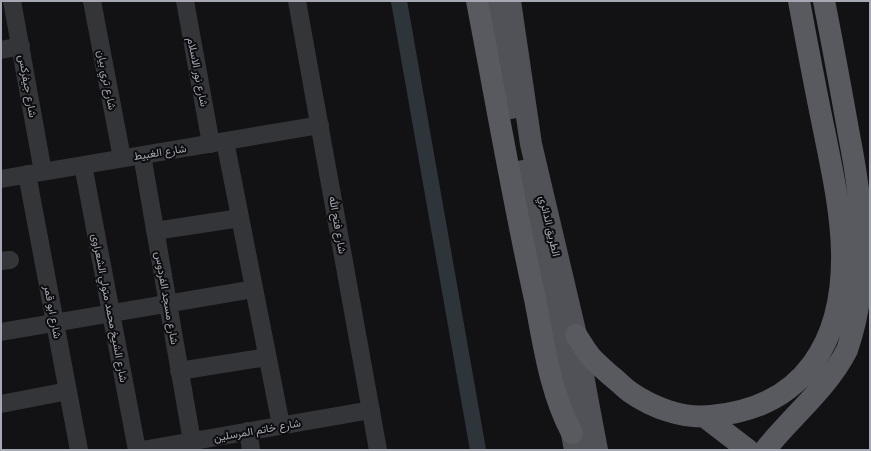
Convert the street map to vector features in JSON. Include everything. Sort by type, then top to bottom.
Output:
[{"type":"highway","points":[[477,1],[552,383],[573,442]]},
{"type":"highway","points":[[576,335],[595,362],[634,395],[658,407],[673,412],[705,416],[732,414],[757,407],[780,394],[801,378],[818,357],[829,334],[837,307],[841,279],[842,251],[836,191],[799,1]]},
{"type":"highway","points":[[765,450],[834,373],[848,349],[865,297],[868,270],[867,236],[859,184],[824,1]]},
{"type":"highway","points":[[705,416],[748,450]]},
{"type":"main road","name":"الطريق الدائري","points":[[491,1],[573,442]]},
{"type":"main road","name":"الطريق الدائري","points":[[510,1],[531,144],[576,335],[597,450]]},
{"type":"street","name":"شارع جيفركس","points":[[12,1],[20,46],[35,173]]},
{"type":"street","name":"شارع تري بيان","points":[[92,1],[122,158]]},
{"type":"street","name":"شارع نور الاسلام","points":[[184,1],[218,142],[240,218],[281,426]]},
{"type":"street","name":"شارع فتح الله","points":[[297,1],[378,450]]},
{"type":"street","points":[[1,50],[20,46]]},
{"type":"street","name":"شارع الغبيط","points":[[1,179],[320,125]]},
{"type":"street","name":"شارع مسجد الفردوس","points":[[142,155],[192,441]]},
{"type":"street","name":"شارع الشيخ محمد متولي الشعراوى","points":[[83,165],[137,450]]},
{"type":"street","name":"شارع ابو قمر","points":[[35,173],[55,322],[79,450]]},
{"type":"street","points":[[155,231],[240,218]]},
{"type":"street","points":[[1,332],[254,289]]},
{"type":"street","points":[[179,371],[267,357]]},
{"type":"street","points":[[1,404],[68,391]]},
{"type":"street","name":"شارع خاتم المرسلين","points":[[152,449],[371,410]]},
{"type":"street","points":[[248,431],[251,450]]},
{"type":"waterway","points":[[399,1],[478,450]]}]
